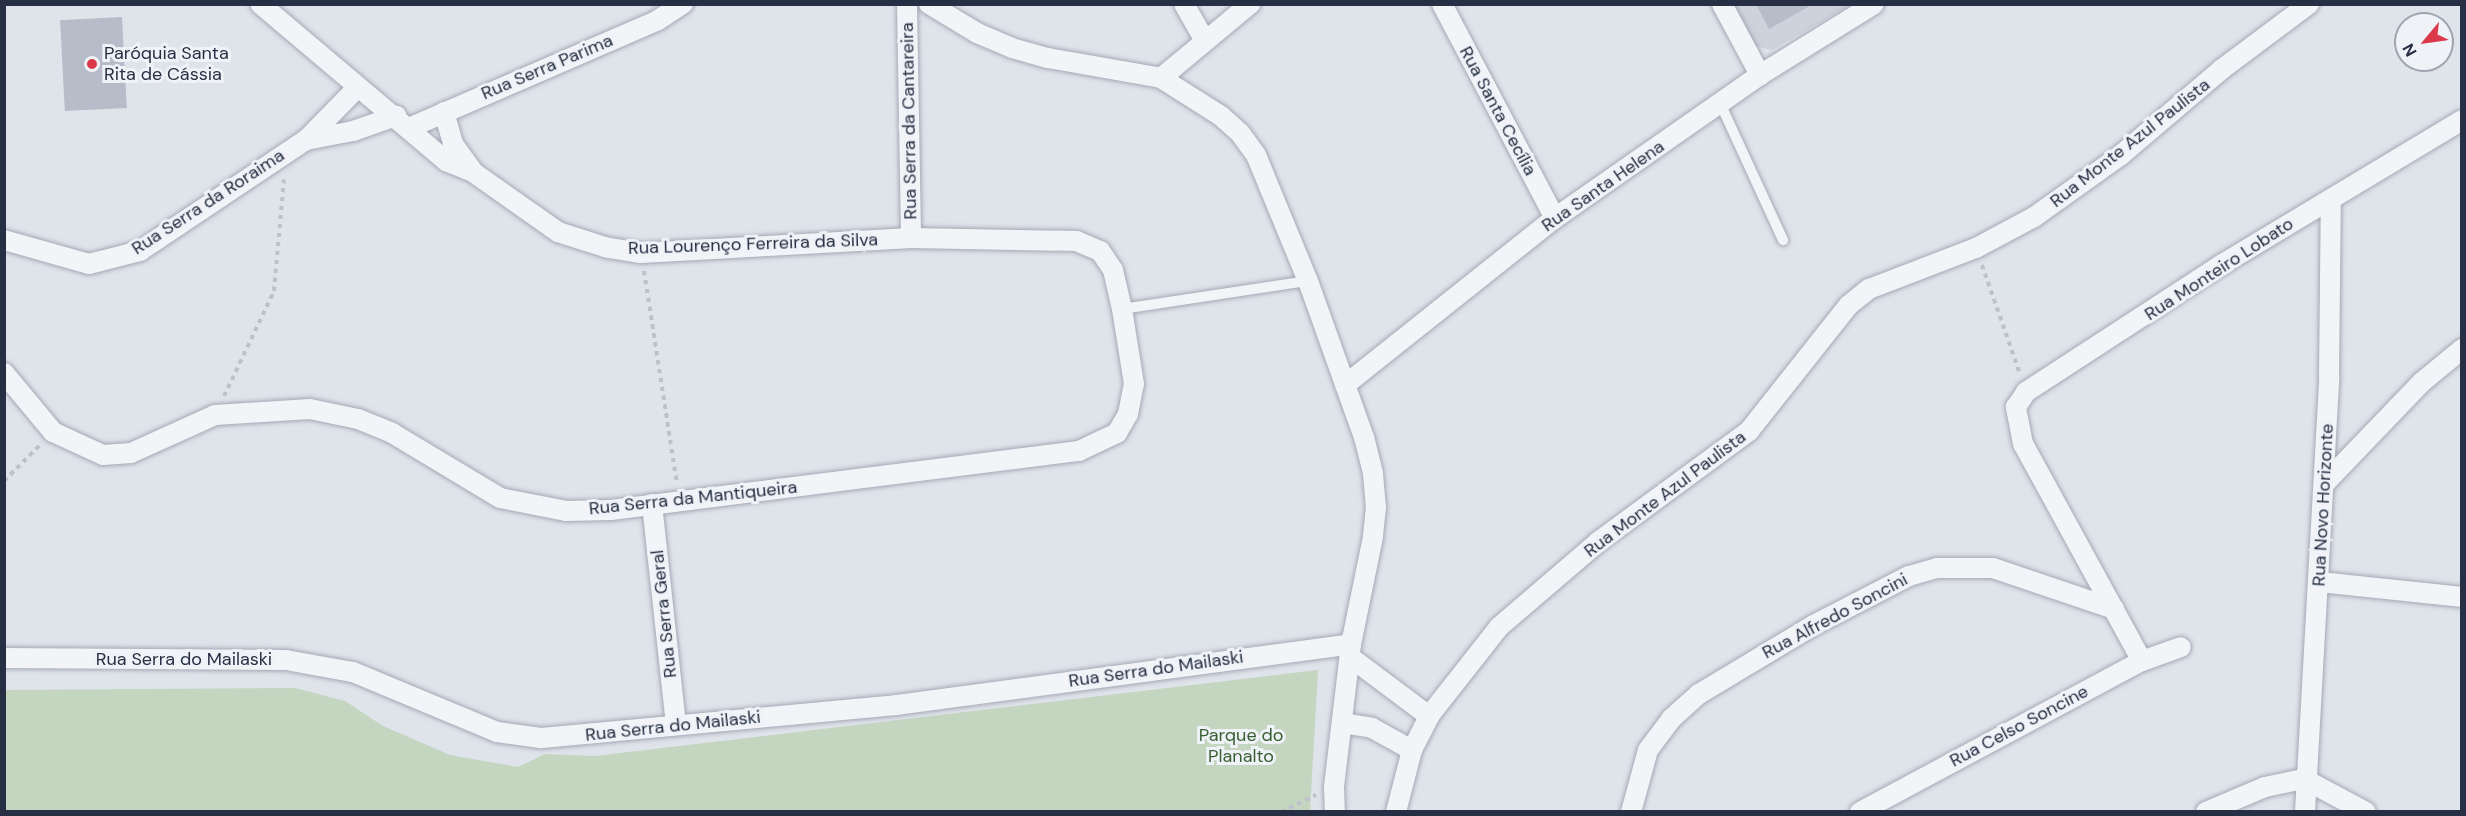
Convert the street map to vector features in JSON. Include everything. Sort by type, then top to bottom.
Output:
[{"type":"street","name":"Rua Lourenço Ferreira da Silva","points":[[260,4],[357,88],[403,122],[424,146],[446,161],[473,172],[522,210],[558,232],[605,247],[641,253],[911,238],[1077,241],[1100,251],[1113,270],[1134,384],[1128,414],[1117,433]]},
{"type":"street","name":"Rua Serra Parima","points":[[403,122],[444,112],[658,20],[683,4]]},
{"type":"street","name":"Rua Serra da Cantareira","points":[[907,4],[911,238]]},
{"type":"street","points":[[1184,4],[1204,39]]},
{"type":"street","points":[[1161,78],[1204,39],[1250,4]]},
{"type":"street","name":"Rua Santa Cecília","points":[[1442,4],[1555,218]]},
{"type":"street","points":[[1722,4],[1760,75]]},
{"type":"street","name":"Rua Santa Helena","points":[[1345,385],[1555,218],[1760,75],[1874,4]]},
{"type":"street","name":"Rua Monte Azul Paulista","points":[[1396,812],[1412,750],[1429,716],[1499,627],[1598,542],[1749,431],[1849,305],[1869,289],[1900,274],[1976,248],[2071,193],[2222,69],[2309,4]]},
{"type":"street","points":[[938,6],[1012,48],[1048,58],[1161,78],[1193,97],[1240,133],[1256,155],[1279,206],[1308,281],[1364,438],[1376,507],[1351,651],[1334,787],[1335,812]]},
{"type":"street","name":"Rua Serra da Roraima","points":[[4,240],[88,264],[109,261],[140,251],[286,151],[306,140],[357,88]]},
{"type":"street","name":"Rua Lourenço Ferreira da Silva","points":[[444,112],[453,144],[473,172]]},
{"type":"street","name":"Rua Monteiro Lobato","points":[[2026,392],[2331,199],[2462,120]]},
{"type":"street","name":"Rua Serra da Roraima","points":[[306,140],[403,122]]},
{"type":"street","name":"Rua Novo Horizonte","points":[[2305,812],[2304,779],[2320,582],[2325,483],[2331,199]]},
{"type":"street","points":[[2325,483],[2422,382],[2462,349]]},
{"type":"street","name":"Rua Serra da Mantiqueira","points":[[4,373],[53,432],[103,455],[131,453],[215,415],[310,409],[358,419],[392,433],[500,498],[566,511],[680,501],[1079,451],[1117,433]]},
{"type":"street","points":[[2026,392],[2016,407],[2023,444],[2142,661]]},
{"type":"street","name":"Rua Serra Geral","points":[[652,504],[676,724]]},
{"type":"street","name":"Rua Alfredo Soncini","points":[[1631,812],[1648,750],[1671,719],[1699,694],[1812,626],[1909,576],[1937,568],[1993,568],[2114,609]]},
{"type":"street","points":[[2320,582],[2462,597]]},
{"type":"street","name":"Rua Celso Soncine","points":[[1860,812],[2142,661],[2181,647]]},
{"type":"street","points":[[1351,651],[1429,716]]},
{"type":"street","name":"Rua Serra do Mailaski","points":[[4,658],[286,660],[353,672],[497,732],[542,738],[896,705],[1351,651]]},
{"type":"street","points":[[1342,723],[1372,728],[1412,750]]},
{"type":"street","points":[[2206,812],[2265,787],[2304,779],[2366,812]]},
{"type":"lane","points":[[1720,104],[1784,240]]},
{"type":"lane","points":[[1122,309],[1308,281]]},
{"type":"path","points":[[215,415],[274,291],[286,151]]},
{"type":"path","points":[[1976,248],[2026,392]]},
{"type":"path","points":[[641,253],[680,501]]},
{"type":"path","points":[[4,481],[53,432]]},
{"type":"path","points":[[1281,812],[1334,787]]},
{"type":"shaded area","points":[[1733,5],[1850,5],[1772,50],[1754,46]]},
{"type":"green space","name":"Parque do Planalto","points":[[1318,670],[1310,811],[5,811],[5,690],[295,688],[345,701],[383,726],[450,755],[518,767],[545,754],[595,756]]},
{"type":"building","points":[[1756,4],[1813,4],[1769,29]]},
{"type":"building","name":"Paróquia Santa Rita de Cássia","points":[[122,17],[127,108],[65,111],[60,20]]},
{"type":"place","name":"Paróquia Santa Rita de Cássia","points":[[92,64]]}]
